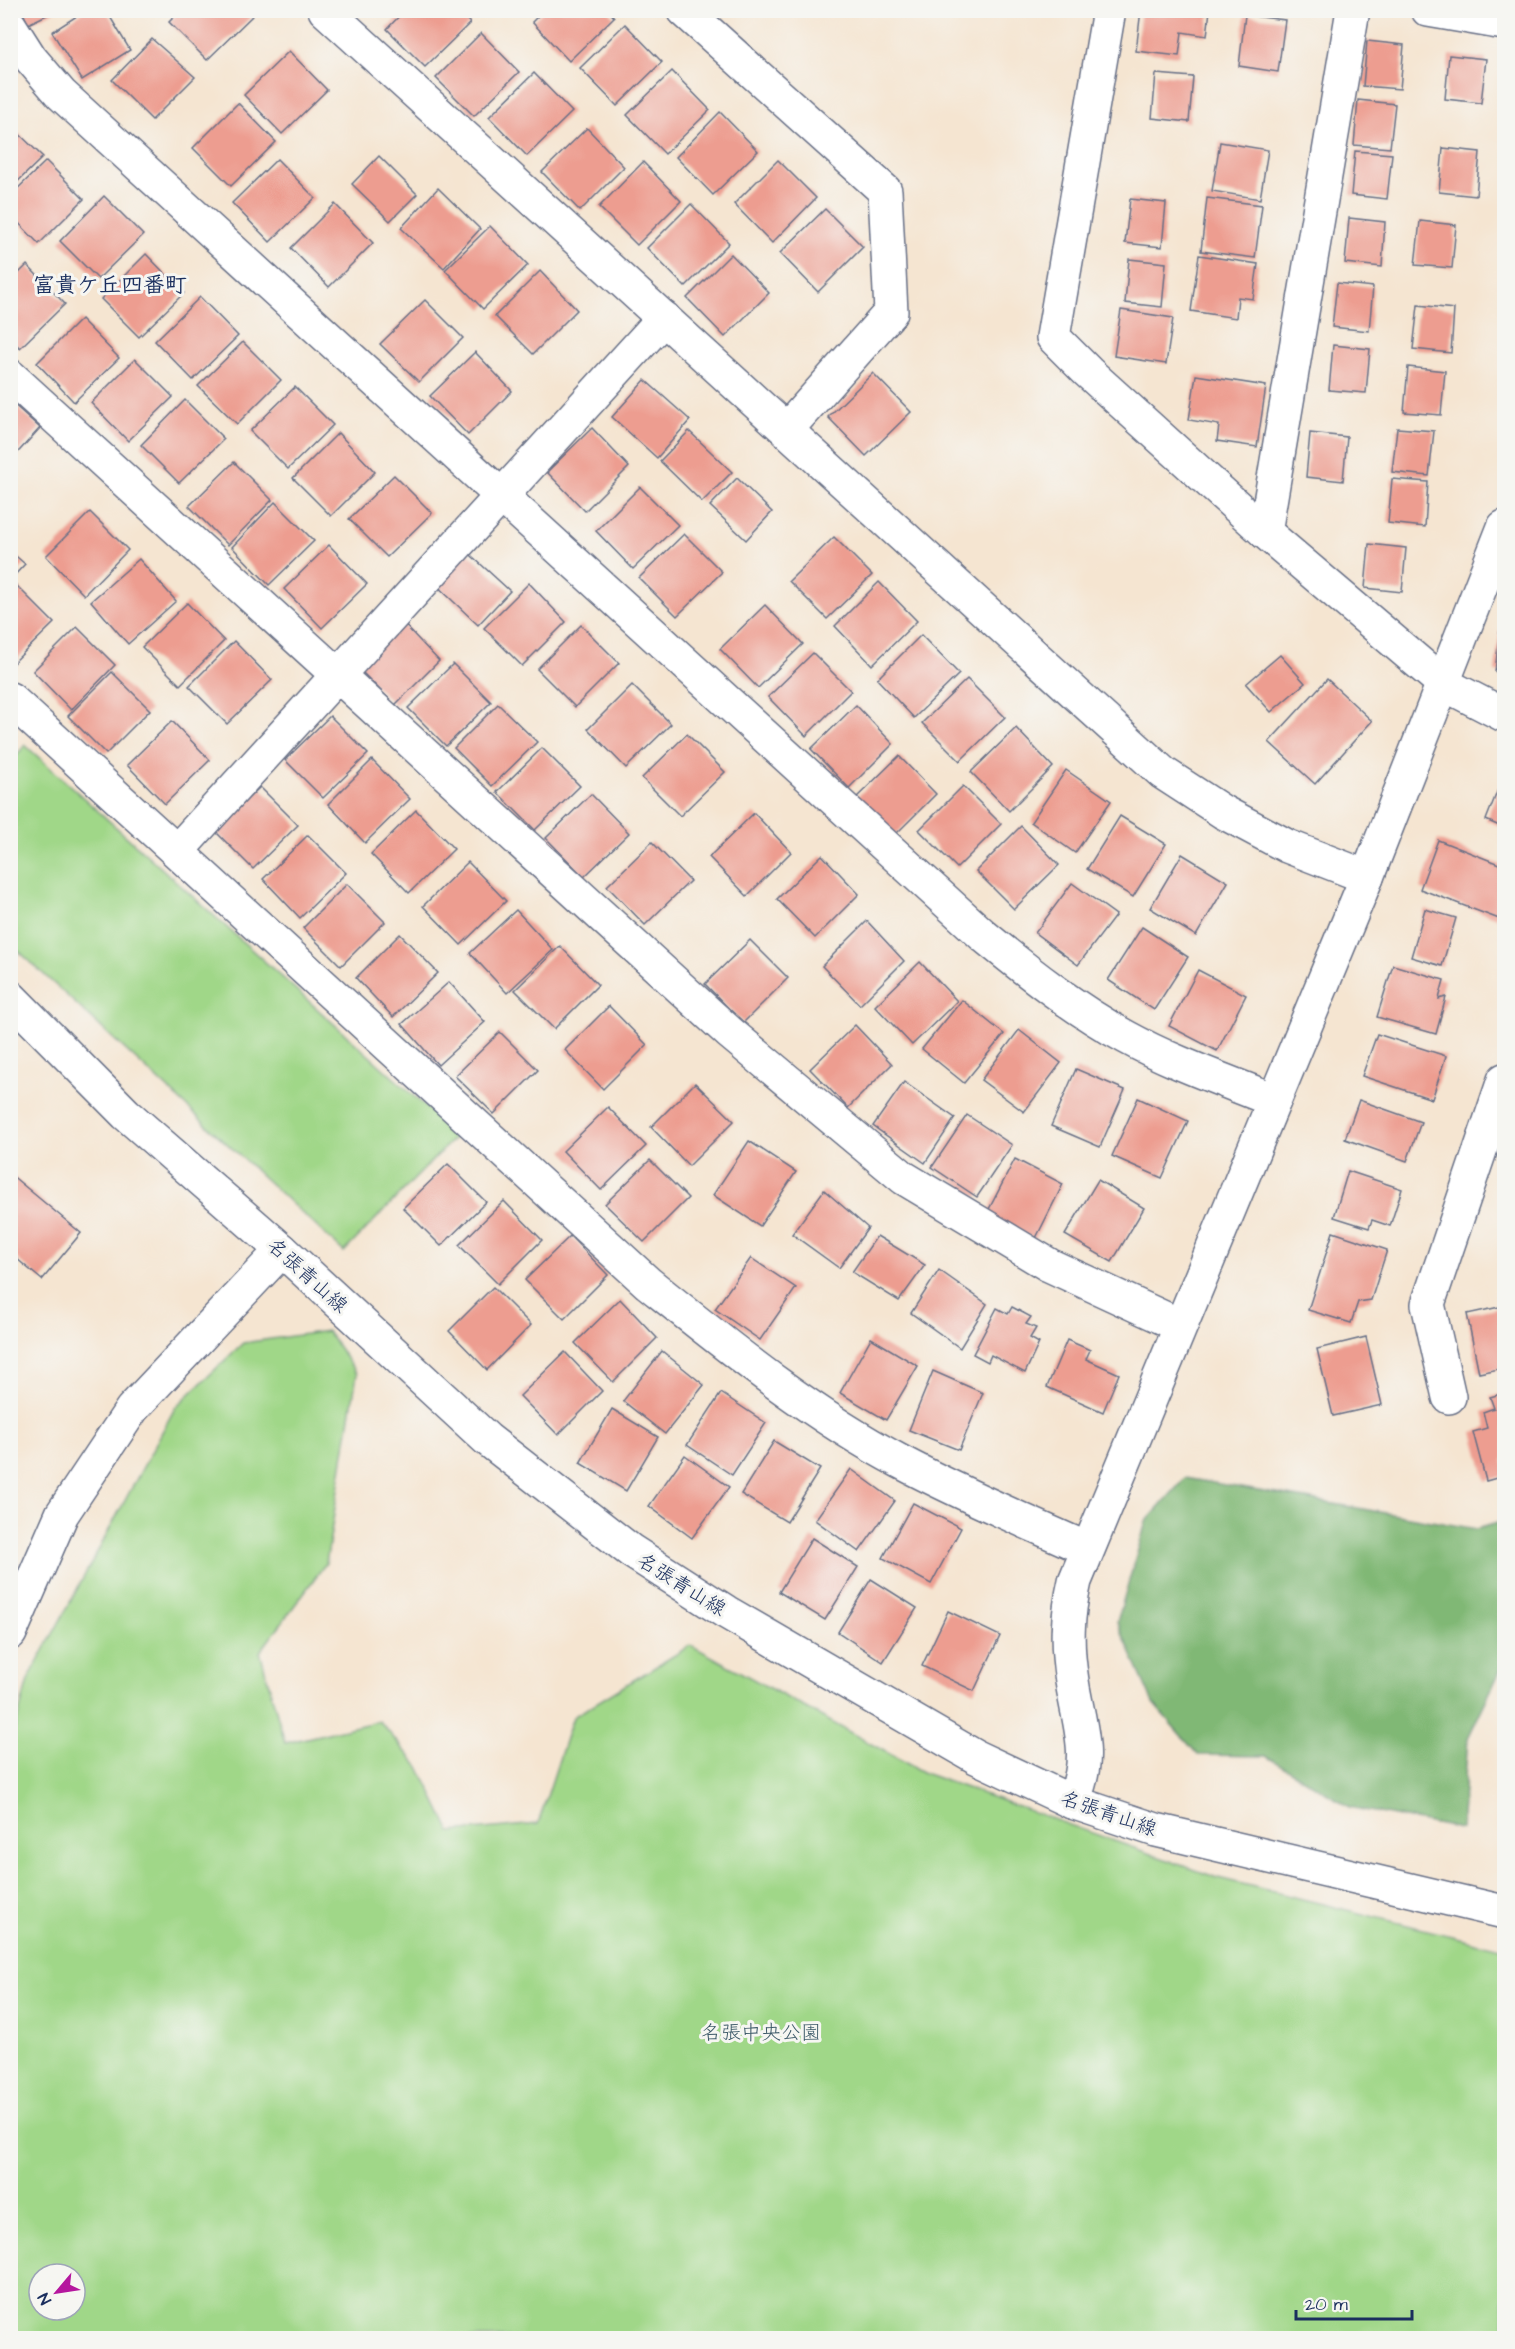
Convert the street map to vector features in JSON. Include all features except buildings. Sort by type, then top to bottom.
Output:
[{"type":"street","points":[[325,10],[1163,772],[1223,812],[1287,846],[1367,877]]},
{"type":"street","points":[[684,10],[885,191],[891,312],[787,429]]},
{"type":"street","points":[[1109,10],[1053,337],[1088,372],[1265,532],[1444,684],[1504,715]]},
{"type":"street","points":[[1265,532],[1353,10]]},
{"type":"street","points":[[1428,10],[1504,23]]},
{"type":"street","points":[[10,26],[31,59],[61,94],[984,936],[1028,972],[1125,1036],[1174,1060],[1273,1101]]},
{"type":"street","points":[[177,851],[664,318]]},
{"type":"street","points":[[10,376],[730,1033],[904,1178],[1049,1265],[1179,1325]]},
{"type":"street","points":[[1072,1802],[1082,1782],[1085,1760],[1080,1717],[1072,1682],[1067,1618],[1075,1581],[1179,1325],[1367,877],[1504,527]]},
{"type":"street","points":[[10,699],[648,1282],[733,1351],[835,1423],[900,1462],[1087,1549]]},
{"type":"street","name":"名張青山線","points":[[10,997],[126,1114],[282,1250],[487,1439],[630,1551],[726,1611],[966,1751],[1072,1802],[1156,1830],[1504,1912]]},
{"type":"street","points":[[1449,1397],[1428,1305],[1504,1080]]},
{"type":"street","points":[[10,1633],[62,1514],[132,1409],[282,1250]]},
{"type":"green space","points":[[25,745],[457,1135],[344,1252],[11,944],[11,762]]},
{"type":"green space","name":"名張中央公園","points":[[327,1331],[357,1374],[326,1563],[260,1652],[285,1743],[379,1721],[419,1767],[451,1832],[538,1824],[573,1717],[691,1645],[924,1773],[1218,1878],[1504,1949],[1504,2338],[11,2338],[10,1747],[28,1680],[175,1408],[243,1343]]},
{"type":"green space","points":[[1185,1478],[1477,1529],[1504,1521],[1504,1663],[1468,1738],[1461,1829],[1349,1807],[1266,1756],[1198,1755],[1153,1703],[1117,1622],[1146,1522]]},
{"type":"district","name":"富貴ケ丘四番町","points":[[110,284]]}]
